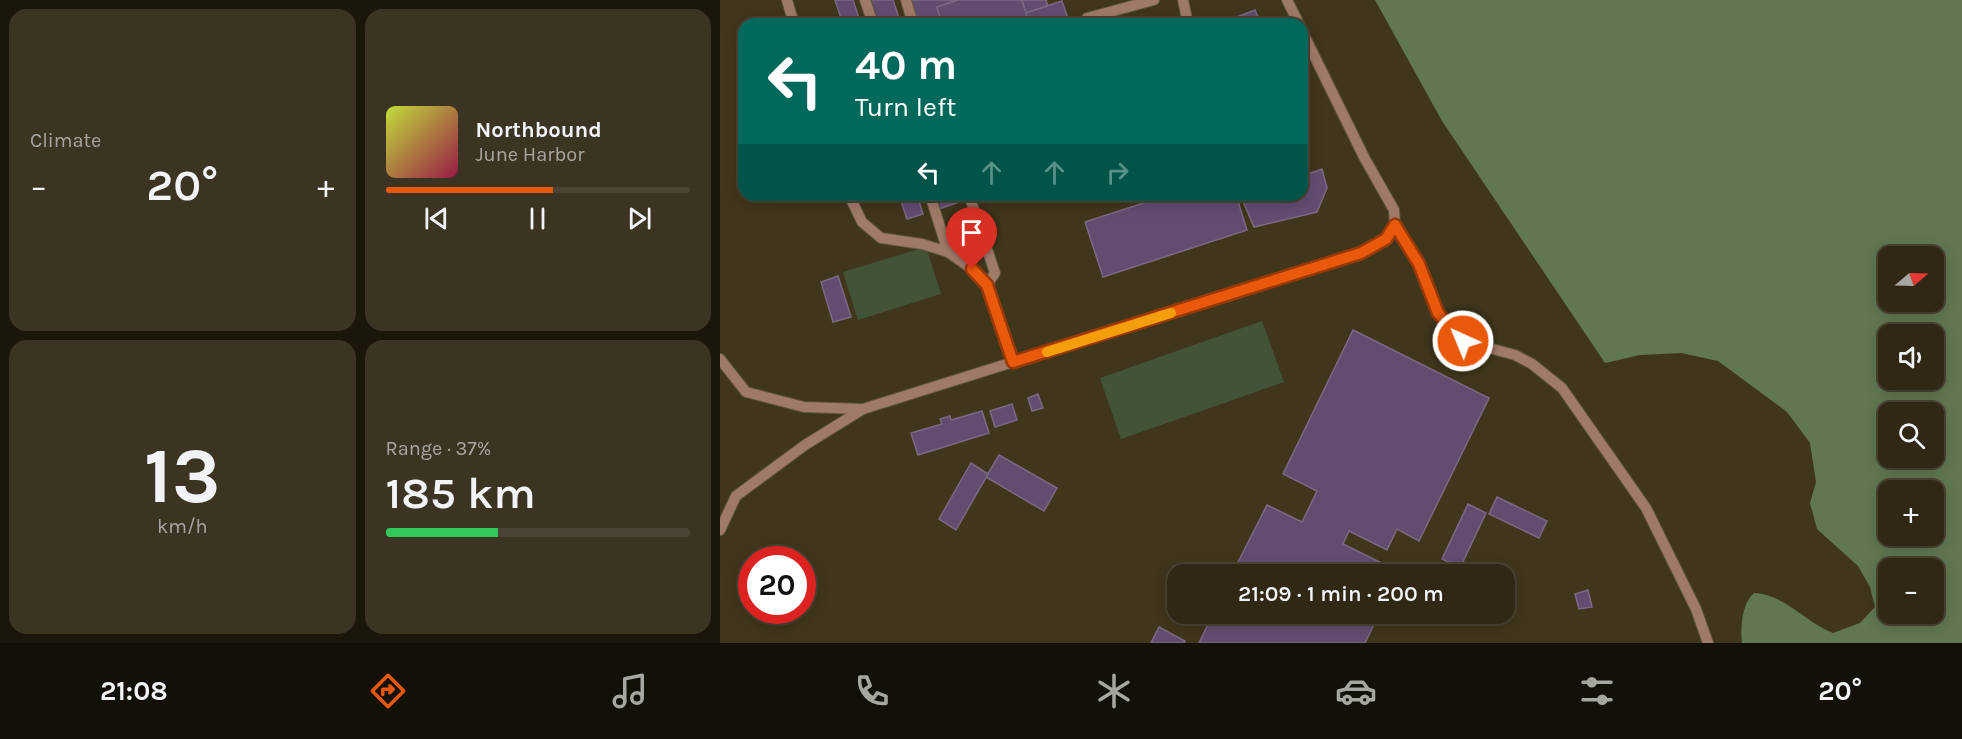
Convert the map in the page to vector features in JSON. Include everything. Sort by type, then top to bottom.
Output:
[{"type":"lane","points":[[787,0],[792,18]]},
{"type":"lane","points":[[865,0],[871,18]]},
{"type":"lane","points":[[906,0],[911,18]]},
{"type":"lane","points":[[1087,18],[1154,0]]},
{"type":"lane","points":[[1183,0],[1187,18]]},
{"type":"lane","points":[[1287,0],[1296,18]]},
{"type":"lane","points":[[1308,43],[1365,159],[1394,210],[1395,225],[1411,249],[1438,313],[1463,341],[1499,348],[1515,355],[1540,369],[1562,388],[1646,508],[1696,609],[1708,643]]},
{"type":"lane","points":[[852,201],[862,222],[881,238],[922,244],[948,252],[972,269],[987,285],[1013,362]]},
{"type":"lane","points":[[932,201],[948,252]]},
{"type":"lane","points":[[971,201],[994,273],[987,285]]},
{"type":"lane","points":[[720,530],[736,495],[805,445],[863,409],[1361,253],[1386,239],[1395,225]]},
{"type":"lane","points":[[720,359],[746,392],[804,408],[863,409]]},
{"type":"green space","points":[[1375,0],[1962,0],[1962,643],[1742,643],[1743,616],[1747,603],[1754,593],[1785,603],[1833,633],[1860,623],[1875,607],[1870,587],[1858,566],[1817,529],[1810,503],[1816,482],[1810,443],[1787,412],[1718,361],[1681,353],[1640,355],[1605,363],[1442,121]]},
{"type":"green space","points":[[926,247],[941,294],[858,320],[843,272]]},
{"type":"green space","points":[[1262,321],[1284,382],[1121,439],[1100,378]]},
{"type":"building","points":[[835,0],[853,0],[859,18],[841,18]]},
{"type":"building","points":[[868,0],[893,0],[899,18],[874,18]]},
{"type":"building","points":[[911,0],[958,0],[937,7],[940,18],[917,18]]},
{"type":"building","points":[[958,0],[1022,0],[1028,18],[940,18],[937,7]]},
{"type":"building","points":[[1022,0],[1046,0],[1048,6],[1026,13]]},
{"type":"building","points":[[1062,1],[1068,18],[1028,18],[1026,13]]},
{"type":"building","points":[[1255,10],[1258,18],[1237,18]]},
{"type":"building","points":[[1322,169],[1327,188],[1317,212],[1254,227],[1243,201],[1308,201],[1308,174]]},
{"type":"building","points":[[901,201],[919,201],[923,214],[907,219]]},
{"type":"building","points":[[933,201],[959,202],[936,210]]},
{"type":"building","points":[[1150,201],[1238,201],[1247,230],[1103,277],[1085,222]]},
{"type":"building","points":[[838,276],[851,317],[833,322],[821,282]]},
{"type":"building","points":[[1353,330],[1489,398],[1419,541],[1397,529],[1387,550],[1349,531],[1343,544],[1384,564],[1237,564],[1267,505],[1302,522],[1317,491],[1283,474]]},
{"type":"building","points":[[1038,394],[1043,408],[1032,411],[1028,398]]},
{"type":"building","points":[[1012,404],[1017,420],[995,427],[990,411]]},
{"type":"building","points":[[982,411],[989,433],[918,455],[911,433],[942,424],[940,419],[950,416],[951,420]]},
{"type":"building","points":[[999,455],[1057,488],[1044,511],[986,477]]},
{"type":"building","points":[[971,463],[988,474],[956,530],[939,519]]},
{"type":"building","points":[[1497,497],[1547,521],[1539,538],[1489,514]]},
{"type":"building","points":[[1468,504],[1486,513],[1462,564],[1452,564],[1442,559]]},
{"type":"building","points":[[1588,590],[1592,607],[1579,609],[1575,594]]},
{"type":"building","points":[[1208,624],[1374,624],[1365,643],[1199,643]]},
{"type":"building","points":[[1159,627],[1185,641],[1184,643],[1151,643]]},
{"type":"slow traffic","points":[[1047,352],[1171,313]]},
{"type":"route","points":[[972,269],[987,285],[1013,362],[1361,253],[1386,239],[1395,225],[1419,264],[1438,313],[1463,341]]}]
